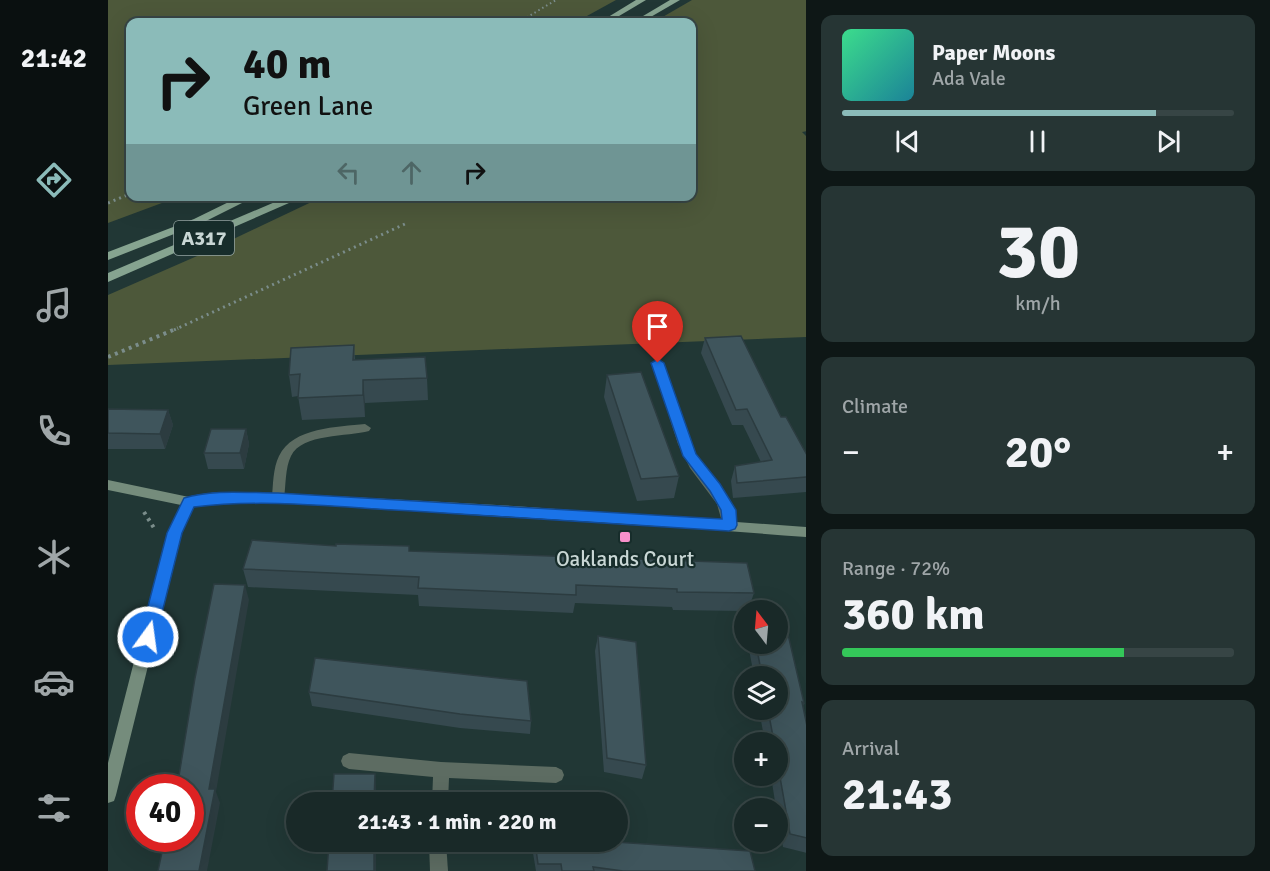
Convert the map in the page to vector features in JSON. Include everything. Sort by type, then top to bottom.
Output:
[{"type":"main road","points":[[611,18],[642,0]]},
{"type":"main road","points":[[644,18],[676,0]]},
{"type":"main road","name":"A317","points":[[108,256],[198,221],[240,201]]},
{"type":"main road","name":"A317","points":[[108,278],[288,201]]},
{"type":"street","points":[[658,363],[690,456],[715,488],[728,510],[729,525]]},
{"type":"street","points":[[278,498],[284,458],[288,449],[296,443],[323,434],[365,428]]},
{"type":"street","points":[[108,484],[189,502],[219,498],[278,498],[514,511],[806,532]]},
{"type":"street","points":[[108,795],[174,533],[189,502]]},
{"type":"street","points":[[350,761],[441,770],[556,776]]},
{"type":"street","points":[[440,792],[441,770]]},
{"type":"street","points":[[438,852],[439,871]]},
{"type":"path","points":[[526,18],[556,0]]},
{"type":"path","points":[[108,203],[126,196]]},
{"type":"path","points":[[108,357],[193,322],[407,223]]},
{"type":"path","points":[[135,510],[145,512],[155,534]]},
{"type":"green space","points":[[108,0],[616,0],[583,18],[126,18],[126,201],[167,201],[108,223]]},
{"type":"green space","points":[[692,0],[806,0],[806,131],[802,132],[806,136],[806,337],[108,365],[108,295],[314,201],[696,201],[696,18],[661,18]]},
{"type":"building","points":[[741,336],[781,417],[786,417],[806,453],[806,477],[737,483],[735,466],[772,460],[747,409],[736,410],[705,338]]},
{"type":"building","points":[[354,345],[353,360],[425,357],[427,378],[363,380],[363,395],[298,398],[300,374],[289,375],[291,348]]},
{"type":"building","points":[[641,372],[679,476],[641,479],[607,375]]},
{"type":"building","points":[[108,409],[168,410],[160,434],[108,433]]},
{"type":"building","points":[[211,429],[246,429],[240,453],[204,453]]},
{"type":"building","points":[[252,540],[336,546],[336,544],[409,546],[409,551],[747,563],[754,593],[677,592],[677,589],[576,585],[576,595],[418,588],[419,577],[243,569]]},
{"type":"building","points":[[214,584],[245,585],[209,789],[215,789],[204,845],[204,774],[179,774]]},
{"type":"building","points":[[788,634],[806,721],[806,838],[790,834],[788,798],[784,798],[782,786],[788,786],[788,732],[772,732],[770,720],[788,720],[788,666],[760,666],[758,654],[788,654]]},
{"type":"building","points":[[598,636],[636,642],[646,765],[607,758]]},
{"type":"building","points":[[315,658],[527,681],[531,721],[460,714],[309,692]]},
{"type":"building","points":[[334,774],[375,774],[374,792],[333,792]]},
{"type":"building","points":[[628,843],[750,852],[755,871],[623,871],[593,867],[594,871],[562,871],[561,864],[538,864],[536,852],[628,852]]},
{"type":"building","points":[[162,852],[203,852],[199,871],[158,871]]},
{"type":"building","points":[[328,852],[374,852],[374,871],[327,871]]},
{"type":"place","name":"Oaklands Court","points":[[625,537]]},
{"type":"route","points":[[148,637],[174,533],[189,502],[219,498],[278,498],[729,525],[728,510],[715,488],[690,456],[658,363]]}]
